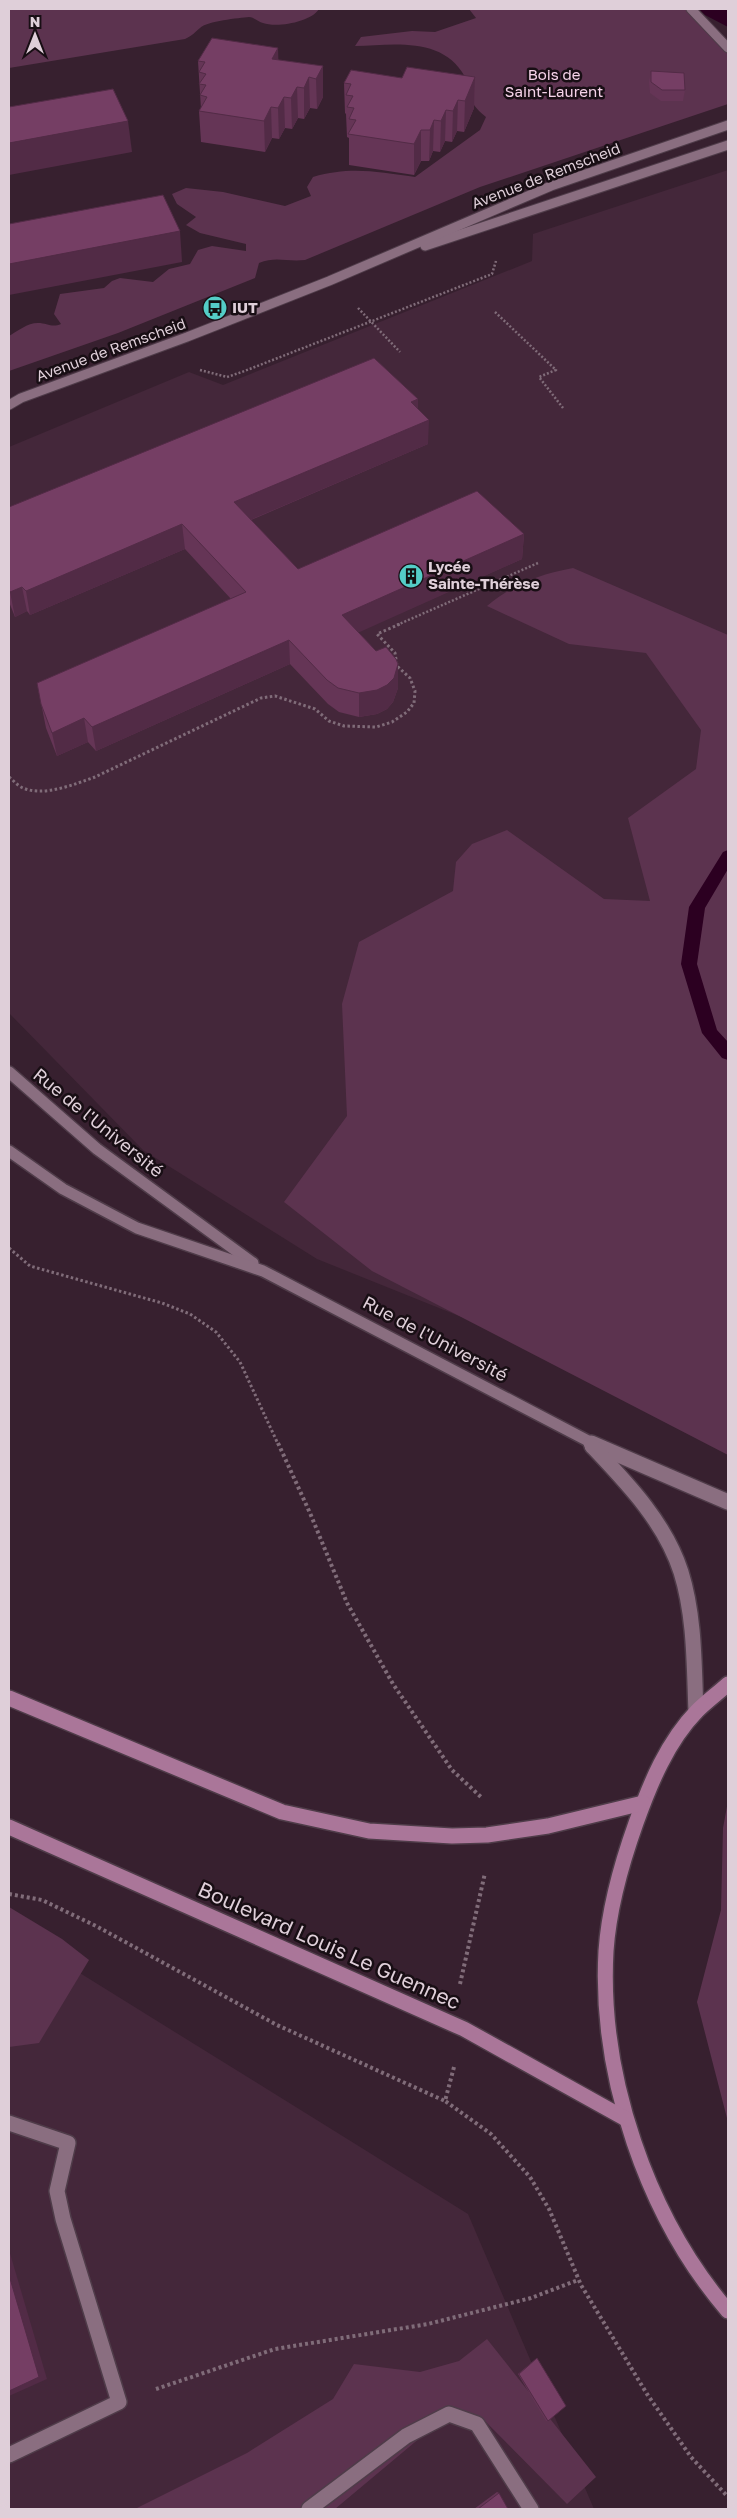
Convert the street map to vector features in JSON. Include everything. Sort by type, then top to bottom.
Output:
[{"type":"main road","points":[[728,1684],[696,1712],[666,1753],[643,1803],[618,1873],[606,1951],[608,2034],[626,2119],[659,2206],[709,2289],[728,2311]]},
{"type":"main road","points":[[9,1698],[282,1812],[369,1832],[452,1836],[487,1835],[548,1826],[643,1803]]},
{"type":"main road","name":"Boulevard Louis Le Guennec","points":[[9,1827],[464,2029],[626,2119]]},
{"type":"street","points":[[690,9],[728,48]]},
{"type":"street","name":"Avenue de Remscheid","points":[[9,405],[21,398],[196,334],[551,186],[728,125]]},
{"type":"street","name":"Avenue de Remscheid","points":[[377,260],[464,235],[728,145]]},
{"type":"street","name":"Avenue de Remscheid","points":[[9,400],[21,398]]},
{"type":"street","name":"Rue de l'Université","points":[[9,1072],[36,1099],[144,1186],[263,1271],[589,1442],[728,1502]]},
{"type":"street","name":"Rue de l'Université","points":[[9,1151],[32,1170],[137,1228],[263,1271]]},
{"type":"street","name":"Rue de l'Université","points":[[589,1442],[633,1488],[651,1514],[680,1571],[688,1606],[696,1712]]},
{"type":"street","points":[[9,2123],[68,2143],[57,2191],[62,2219],[119,2402],[9,2456]]},
{"type":"street","points":[[309,2509],[406,2436],[448,2414],[477,2424],[531,2509]]},
{"type":"path","points":[[495,312],[556,370],[539,377],[563,408]]},
{"type":"path","points":[[9,777],[23,788],[42,790],[69,786],[95,777],[262,698],[274,696],[315,710],[330,721],[344,726],[376,727],[392,722],[407,712],[414,703],[415,691],[410,678],[397,666],[395,653],[377,634],[538,563]]},
{"type":"path","points":[[9,1894],[42,1900],[96,1926],[277,2025],[445,2102]]},
{"type":"path","points":[[119,2402],[275,2348],[428,2324],[531,2298],[578,2280]]},
{"type":"shaded area","points":[[699,9],[728,9],[728,27],[705,15]]},
{"type":"shaded area","points":[[728,170],[728,1424],[317,1259],[143,1150],[9,1013],[9,447],[189,372],[223,385],[532,261],[533,234]]},
{"type":"shaded area","points":[[9,1929],[468,2214],[594,2509],[9,2509]]},
{"type":"green space","points":[[9,9],[319,9],[315,14],[293,23],[269,24],[249,17],[223,20],[209,23],[185,39],[9,68]]},
{"type":"green space","name":"Bois de Saint-Laurent","points":[[469,9],[696,9],[728,53],[728,104],[480,187],[305,260],[276,260],[259,263],[255,278],[118,333],[9,371],[9,336],[34,323],[55,326],[61,324],[54,314],[60,294],[104,288],[112,281],[120,278],[153,282],[169,269],[190,264],[198,250],[212,246],[246,251],[246,244],[200,233],[186,225],[196,217],[177,204],[172,194],[186,188],[223,192],[285,206],[311,196],[307,187],[313,177],[340,172],[364,171],[415,177],[480,130],[486,117],[472,102],[465,77],[456,64],[444,55],[431,49],[416,46],[355,46],[361,37],[412,31],[435,32],[476,18]]},
{"type":"green space","points":[[573,568],[728,635],[728,1455],[372,1271],[284,1202],[347,1116],[342,1004],[359,942],[453,891],[456,862],[472,844],[507,830],[604,899],[650,901],[628,818],[696,769],[701,730],[646,653],[569,644],[487,606],[507,591],[527,581]]},
{"type":"green space","points":[[728,1801],[728,2122],[697,2002],[721,1910],[723,1828]]},
{"type":"green space","points":[[9,1907],[62,1939],[89,1960],[39,2043],[9,2047]]},
{"type":"green space","points":[[487,2339],[596,2477],[567,2504],[482,2418],[433,2427],[335,2509],[135,2509],[247,2453],[333,2399],[354,2364],[420,2372],[459,2361]]},
{"type":"building","points":[[212,38],[278,48],[272,59],[323,66],[316,79],[309,77],[304,88],[297,87],[291,98],[284,97],[278,108],[271,107],[264,121],[199,111],[207,97],[200,95],[206,85],[199,84],[206,74],[199,72],[205,62],[198,61]]},
{"type":"building","points":[[407,67],[475,77],[465,101],[458,100],[453,111],[446,110],[441,121],[434,120],[430,130],[421,130],[414,144],[348,134],[356,120],[349,119],[354,108],[347,107],[353,96],[346,95],[351,84],[344,83],[351,70],[402,78]]},
{"type":"building","points":[[651,71],[684,73],[685,90],[662,90],[651,82]]},
{"type":"building","points":[[113,89],[128,121],[9,143],[9,107]]},
{"type":"building","points":[[163,195],[180,231],[9,264],[9,224]]},
{"type":"building","name":"Lycée Sainte-Thérèse","points":[[374,358],[418,399],[411,402],[429,420],[234,502],[298,569],[477,491],[524,534],[342,615],[376,651],[386,647],[396,659],[398,664],[394,678],[387,685],[377,690],[359,693],[338,688],[327,680],[289,640],[92,727],[84,718],[52,733],[41,704],[37,683],[246,592],[182,524],[26,591],[22,587],[10,592],[9,507]]},
{"type":"building","points":[[9,2275],[39,2377],[9,2391]]},
{"type":"building","points":[[537,2358],[566,2406],[548,2421],[519,2374]]},
{"type":"building","points":[[499,2493],[508,2509],[478,2509]]},
{"type":"waterway","points":[[728,856],[697,907],[689,964],[710,1033],[728,1053]]},
{"type":"place","name":"IUT","points":[[215,308]]},
{"type":"place","name":"Lycée Sainte-Thérèse","points":[[411,576]]}]
